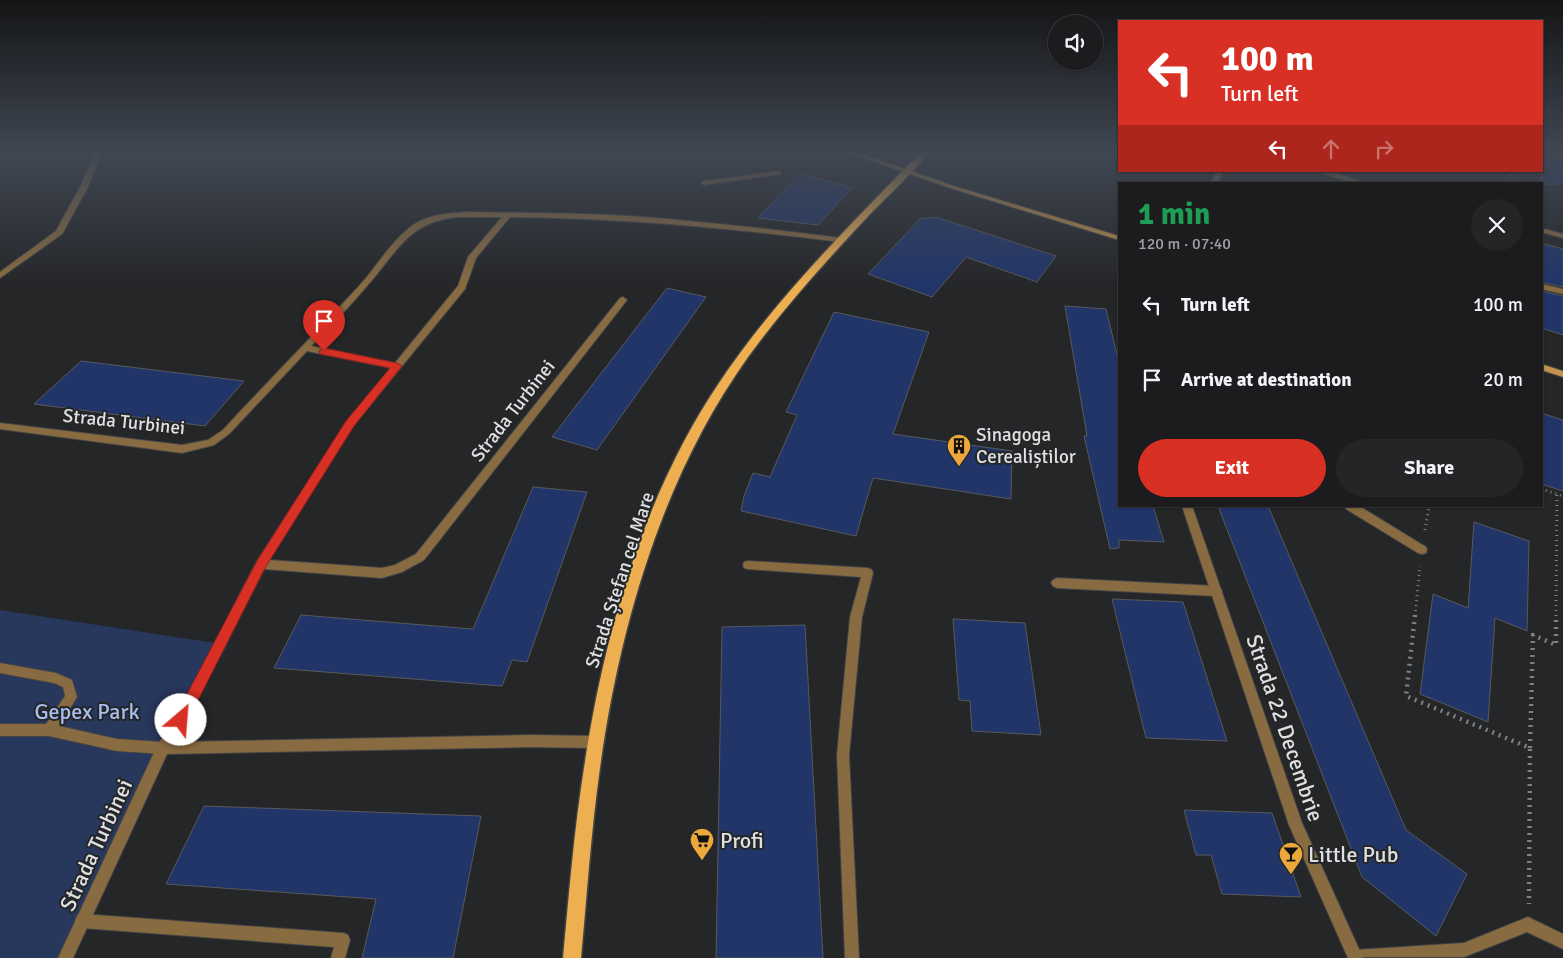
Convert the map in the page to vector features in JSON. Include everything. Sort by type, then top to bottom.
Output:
[{"type":"main road","name":"Strada Ștefan cel Mare","points":[[572,958],[595,742],[606,685],[627,606],[649,541],[681,462],[700,423],[744,356],[772,318],[840,240],[881,198]]},
{"type":"main road","points":[[989,198],[1118,238]]},
{"type":"main road","points":[[1543,368],[1563,374]]},
{"type":"street","points":[[0,276],[59,232],[78,198]]},
{"type":"street","name":"Strada Turbinei","points":[[0,426],[182,449],[211,443],[226,432],[306,348],[378,270],[402,239],[416,226],[440,218],[508,215],[619,217],[778,232],[840,240]]},
{"type":"street","name":"Strada Turbinei","points":[[66,958],[163,748],[181,720],[261,564],[350,424],[462,287],[472,257],[508,215]]},
{"type":"street","points":[[1543,231],[1563,236]]},
{"type":"street","points":[[1543,287],[1563,292]]},
{"type":"street","name":"Strada Turbinei","points":[[261,564],[382,573],[398,569],[420,557],[623,300]]},
{"type":"street","points":[[306,348],[397,366]]},
{"type":"street","name":"Strada 22 Decembrie","points":[[1187,507],[1296,825],[1355,958]]},
{"type":"street","points":[[1352,507],[1422,550]]},
{"type":"street","points":[[748,565],[868,573],[856,618],[843,755],[852,958]]},
{"type":"street","points":[[1057,582],[1216,591]]},
{"type":"street","points":[[0,668],[56,678],[68,684],[71,697],[49,730]]},
{"type":"street","points":[[0,730],[49,730],[117,745],[163,748],[531,741],[595,742]]},
{"type":"street","points":[[82,921],[343,940],[338,958]]},
{"type":"street","points":[[1355,958],[1464,950],[1528,924],[1563,942]]},
{"type":"path","points":[[1543,490],[1563,496]]},
{"type":"path","points":[[1528,924],[1533,635],[1556,644],[1557,494]]},
{"type":"path","points":[[1422,550],[1406,696],[1530,748]]},
{"type":"green space","name":"Gepex Park","points":[[0,610],[228,645],[181,720],[65,958],[0,958]]},
{"type":"building","points":[[777,198],[843,198],[818,225],[758,218]]},
{"type":"building","points":[[936,217],[1056,256],[1037,282],[966,257],[932,297],[868,274],[920,219]]},
{"type":"building","points":[[1543,244],[1563,249],[1563,287],[1543,282]]},
{"type":"building","points":[[667,288],[706,297],[597,450],[552,437]]},
{"type":"building","points":[[1543,291],[1563,296],[1563,335],[1543,329]]},
{"type":"building","points":[[1065,306],[1106,309],[1118,359],[1118,507],[1153,507],[1164,542],[1119,540],[1119,548],[1110,549],[1084,436],[1087,436]]},
{"type":"building","points":[[834,312],[929,332],[893,434],[1012,451],[1011,499],[873,478],[856,536],[741,511],[744,496],[753,473],[770,477],[797,415],[786,412]]},
{"type":"building","points":[[81,361],[244,381],[205,426],[34,404]]},
{"type":"building","points":[[1543,414],[1563,420],[1563,491],[1543,485]]},
{"type":"building","points":[[533,487],[587,492],[527,662],[512,660],[502,686],[274,668],[301,615],[473,629]]},
{"type":"building","points":[[1218,507],[1268,507],[1406,830],[1467,874],[1436,936],[1362,877]]},
{"type":"building","points":[[1474,522],[1529,541],[1527,631],[1495,618],[1488,722],[1420,694],[1433,594],[1468,608]]},
{"type":"building","points":[[1112,599],[1183,602],[1227,741],[1146,738]]},
{"type":"building","points":[[953,619],[1025,623],[1041,735],[972,731],[970,701],[959,700]]},
{"type":"building","points":[[805,625],[823,958],[716,958],[722,627]]},
{"type":"building","points":[[204,806],[481,816],[453,958],[362,958],[376,899],[166,884]]},
{"type":"building","points":[[1184,810],[1272,813],[1301,897],[1222,894],[1211,855],[1196,855]]},
{"type":"place","name":"Sinagoga Cerealiștilor","points":[[959,467]]},
{"type":"place","name":"Profi","points":[[702,861]]},
{"type":"place","name":"Little Pub","points":[[1291,875]]},
{"type":"route","points":[[181,720],[261,564],[350,424],[397,366],[324,351]]}]
